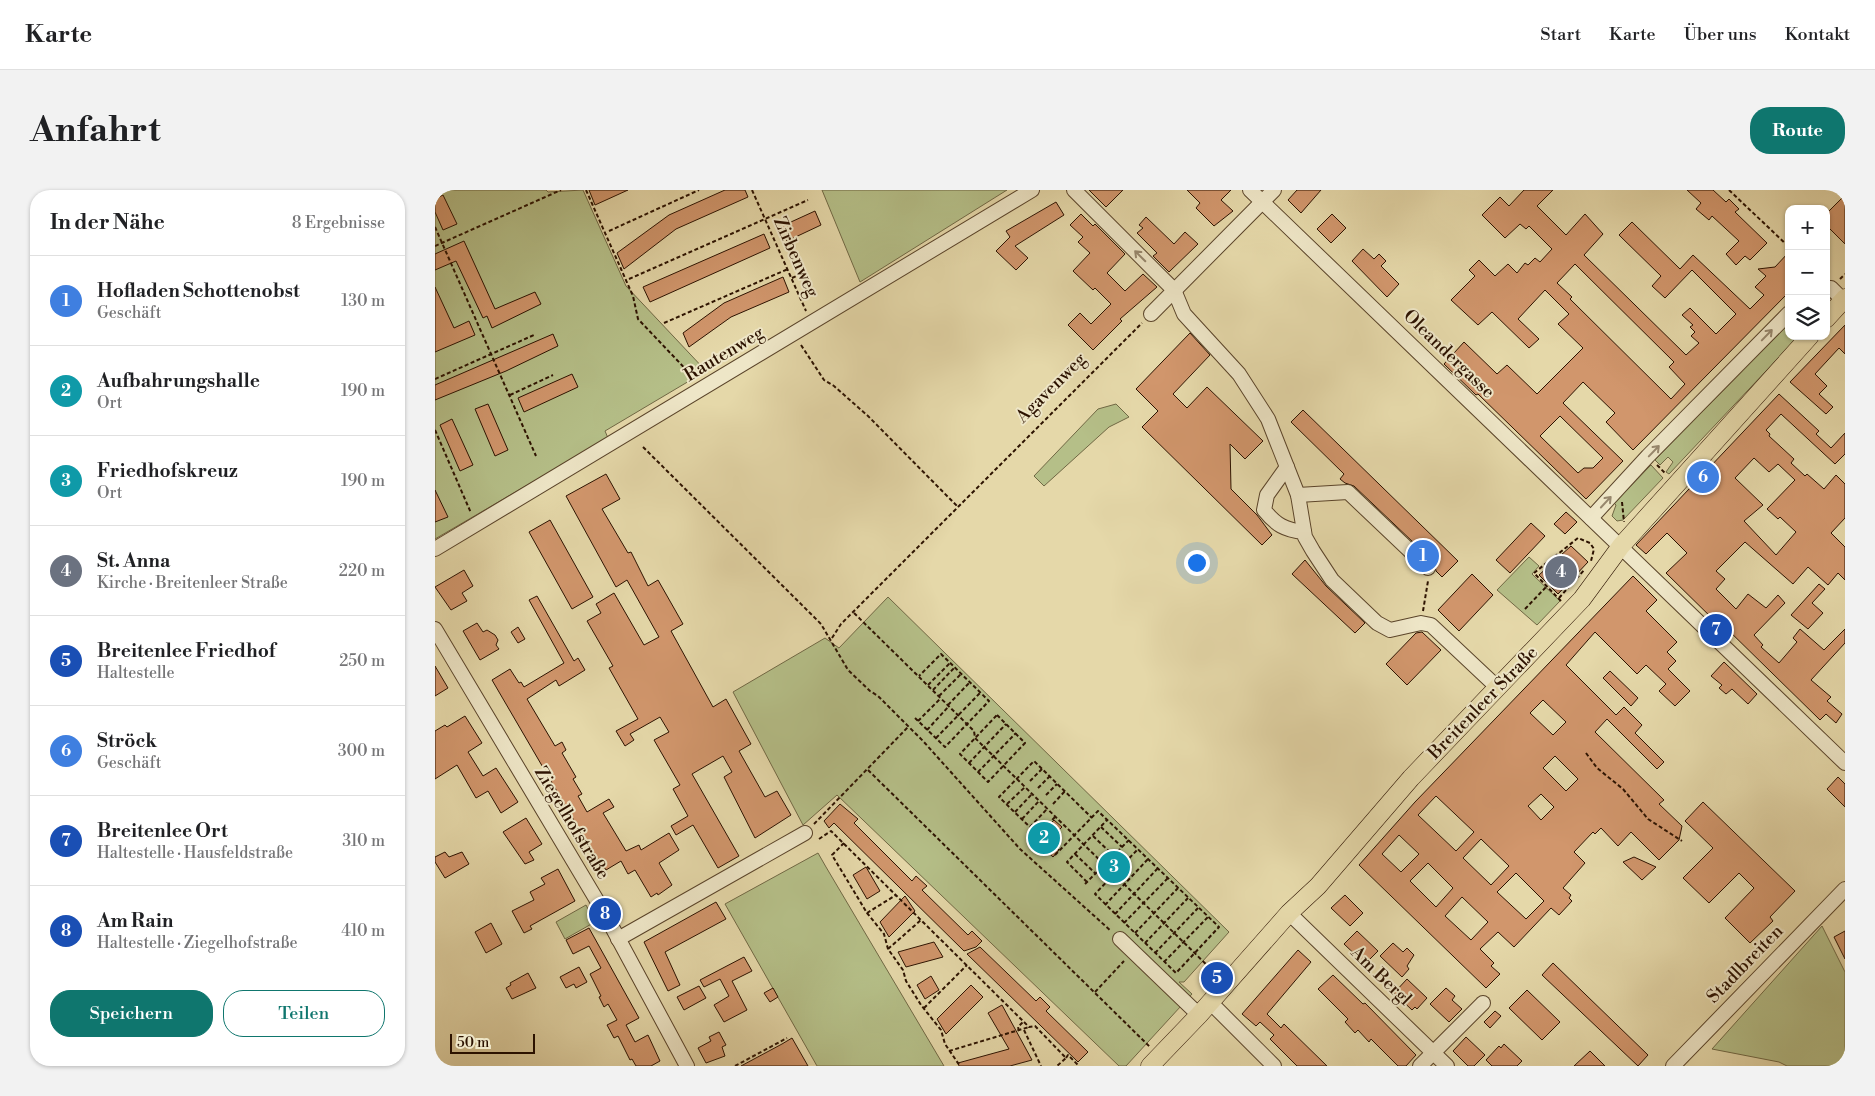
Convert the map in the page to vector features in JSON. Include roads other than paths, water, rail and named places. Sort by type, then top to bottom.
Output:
[{"type":"main road","points":[[1830,315],[1844,299]]},
{"type":"main road","name":"Breitenleer Straße","points":[[1151,1058],[1205,1008],[1289,913],[1318,886],[1405,784],[1582,600],[1621,546],[1807,340]]},
{"type":"street","name":"Rautenweg","points":[[435,549],[1032,190]]},
{"type":"street","points":[[1074,190],[1174,290],[1185,314],[1239,374],[1269,419],[1298,495],[1304,532],[1313,551],[1332,580],[1377,623],[1390,630],[1421,623],[1431,625],[1498,688]]},
{"type":"street","name":"Oleandergasse","points":[[1249,190],[1845,763]]},
{"type":"street","points":[[1151,314],[1274,190]]},
{"type":"street","points":[[1830,288],[1844,299]]},
{"type":"street","points":[[1591,518],[1648,456],[1785,317]]},
{"type":"street","points":[[1287,467],[1267,496],[1263,510],[1274,522],[1287,530],[1304,532]]},
{"type":"street","points":[[1298,495],[1348,492],[1428,568]]},
{"type":"street","name":"Ziegelhofstraße","points":[[435,629],[619,939],[687,1066]]},
{"type":"street","points":[[619,939],[805,834]]},
{"type":"street","name":"Stadlbreiten","points":[[1673,1066],[1845,889]]},
{"type":"street","name":"Am Bergl","points":[[1289,913],[1447,1066]]},
{"type":"street","points":[[1120,939],[1139,947],[1205,1008],[1274,1066]]},
{"type":"street","points":[[1420,1066],[1483,1003]]},
{"type":"place","name":"Ströck","points":[[1703,477]]},
{"type":"place","name":"Hofladen Schottenobst","points":[[1423,556]]},
{"type":"place","name":"St. Anna","points":[[1561,572]]},
{"type":"place","name":"Breitenlee Ort","points":[[1716,630]]},
{"type":"place","name":"Aufbahrungshalle","points":[[1044,838]]},
{"type":"place","name":"Friedhofskreuz","points":[[1114,867]]},
{"type":"place","name":"Am Rain","points":[[605,914]]},
{"type":"place","name":"Breitenlee Friedhof","points":[[1217,978]]}]
